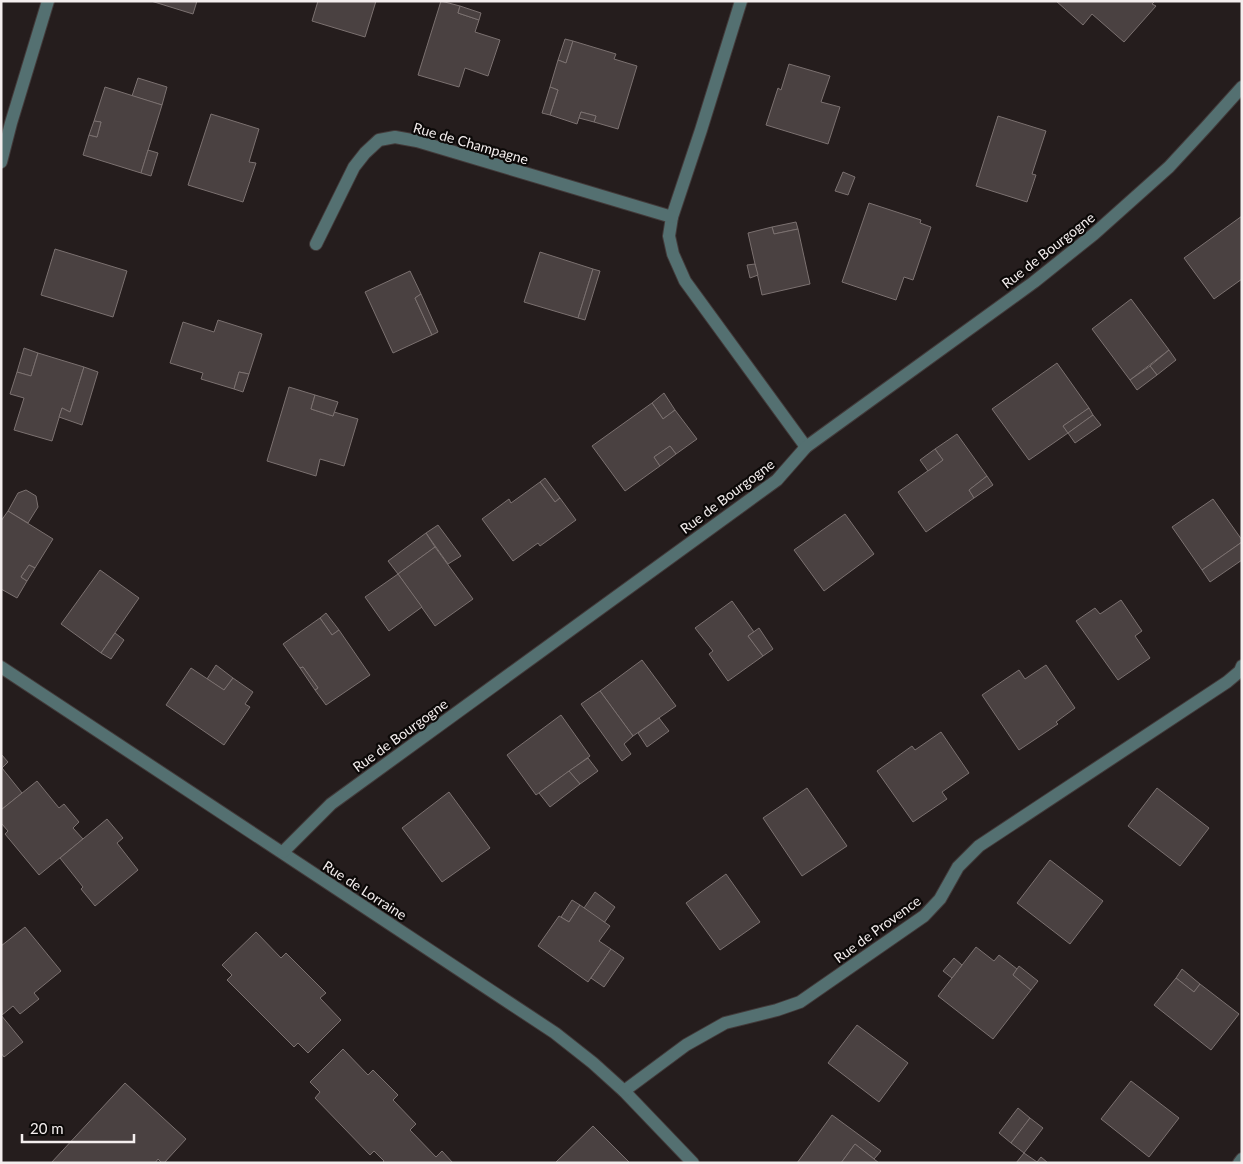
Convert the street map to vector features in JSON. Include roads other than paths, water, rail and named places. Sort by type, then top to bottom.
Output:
[{"type":"street","points":[[1,162],[6,121],[48,1]]},
{"type":"street","points":[[741,1],[672,217],[669,236],[673,254],[685,281],[806,447]]},
{"type":"street","name":"Rue de Bourgogne","points":[[283,852],[331,804],[776,480],[806,447],[1034,282],[1094,234],[1170,167],[1242,87]]},
{"type":"street","name":"Rue de Champagne","points":[[316,244],[354,167],[379,140],[395,137],[417,141],[672,217]]},
{"type":"street","name":"Rue de Provence","points":[[624,1091],[686,1045],[725,1023],[777,1010],[800,1002],[924,916],[940,898],[958,867],[978,846],[1228,682],[1240,671],[1242,666]]},
{"type":"street","name":"Rue de Lorraine","points":[[1,667],[555,1033],[624,1091],[693,1163]]},
{"type":"street","points":[[1239,1163],[1242,1159]]}]
